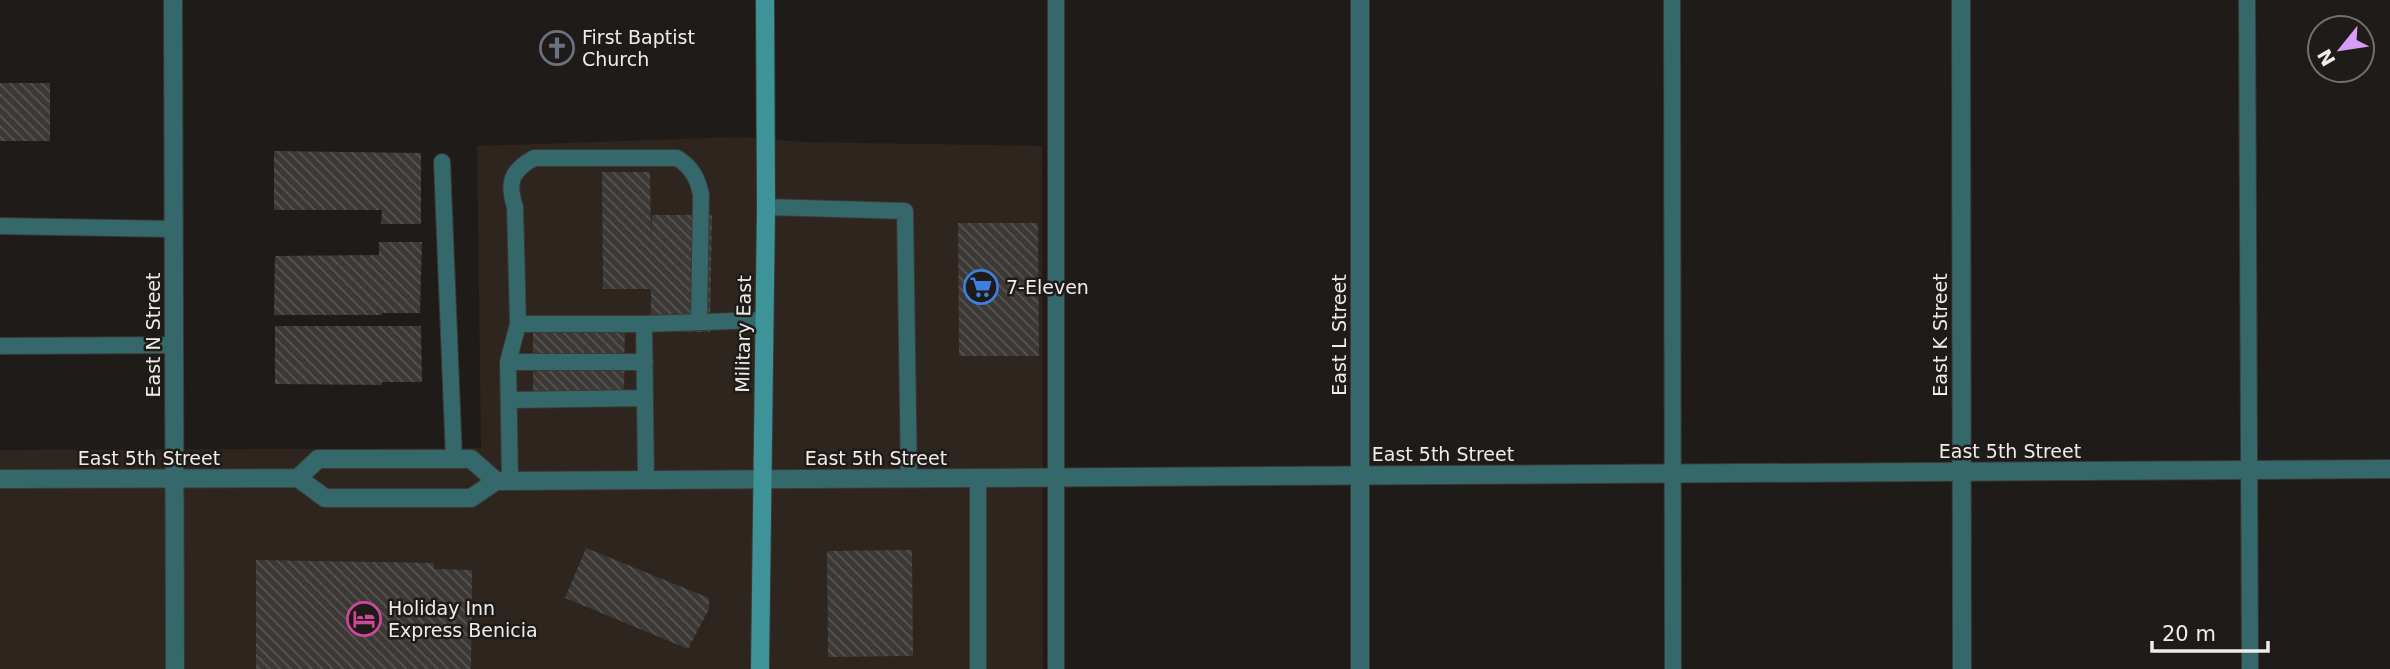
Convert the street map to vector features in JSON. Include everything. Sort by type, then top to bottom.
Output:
[{"type":"main road","name":"Military East","points":[[760,669],[766,207],[765,0]]},
{"type":"street","name":"East N Street","points":[[173,0],[175,669]]},
{"type":"street","name":"East L Street","points":[[1360,0],[1360,669]]},
{"type":"street","name":"East K Street","points":[[1961,0],[1962,669]]},
{"type":"street","points":[[298,478],[318,459],[471,459],[503,481]]},
{"type":"street","name":"East 5th Street","points":[[0,479],[298,478],[325,498],[471,498],[503,481],[2390,469]]},
{"type":"lane","points":[[1056,0],[1056,669]]},
{"type":"lane","points":[[1672,0],[1672,669]]},
{"type":"lane","points":[[2246,0],[2250,669]]},
{"type":"lane","points":[[503,481],[509,400],[508,362],[518,324],[515,207],[510,193],[512,178],[520,166],[534,158],[677,158],[686,163],[698,180],[701,195],[699,322]]},
{"type":"lane","points":[[442,162],[454,459]]},
{"type":"lane","points":[[766,207],[905,211],[909,479]]},
{"type":"lane","points":[[0,226],[173,229]]},
{"type":"lane","points":[[518,324],[765,320]]},
{"type":"lane","points":[[644,324],[646,480]]},
{"type":"lane","points":[[0,346],[174,345]]},
{"type":"lane","points":[[508,362],[645,362]]},
{"type":"lane","points":[[509,400],[645,398]]},
{"type":"lane","points":[[978,478],[978,669]]},
{"type":"shaded area","points":[[738,137],[805,142],[1042,146],[1043,669],[0,669],[0,450],[481,448],[477,146]]},
{"type":"building","points":[[0,83],[50,83],[50,141],[0,141]]},
{"type":"building","points":[[274,151],[421,153],[421,224],[381,224],[382,210],[274,210]]},
{"type":"building","points":[[602,172],[650,172],[651,239],[652,215],[712,215],[710,332],[651,332],[651,289],[603,289]]},
{"type":"building","points":[[958,223],[1038,223],[1039,356],[959,356]]},
{"type":"building","points":[[379,242],[422,242],[420,313],[274,315],[275,256],[379,255]]},
{"type":"building","points":[[533,318],[625,318],[624,402],[533,401]]},
{"type":"building","points":[[275,326],[421,326],[422,382],[382,382],[382,385],[275,384]]},
{"type":"building","points":[[586,548],[709,598],[709,609],[688,649],[565,598]]},
{"type":"building","points":[[912,550],[913,656],[828,657],[827,551]]},
{"type":"building","name":"Holiday Inn Express Benicia","points":[[256,560],[434,563],[434,569],[472,570],[471,669],[256,669]]},
{"type":"place","name":"First Baptist Church","points":[[557,48]]},
{"type":"place","name":"7-Eleven","points":[[981,287]]},
{"type":"place","name":"Holiday Inn Express Benicia","points":[[364,619]]}]
